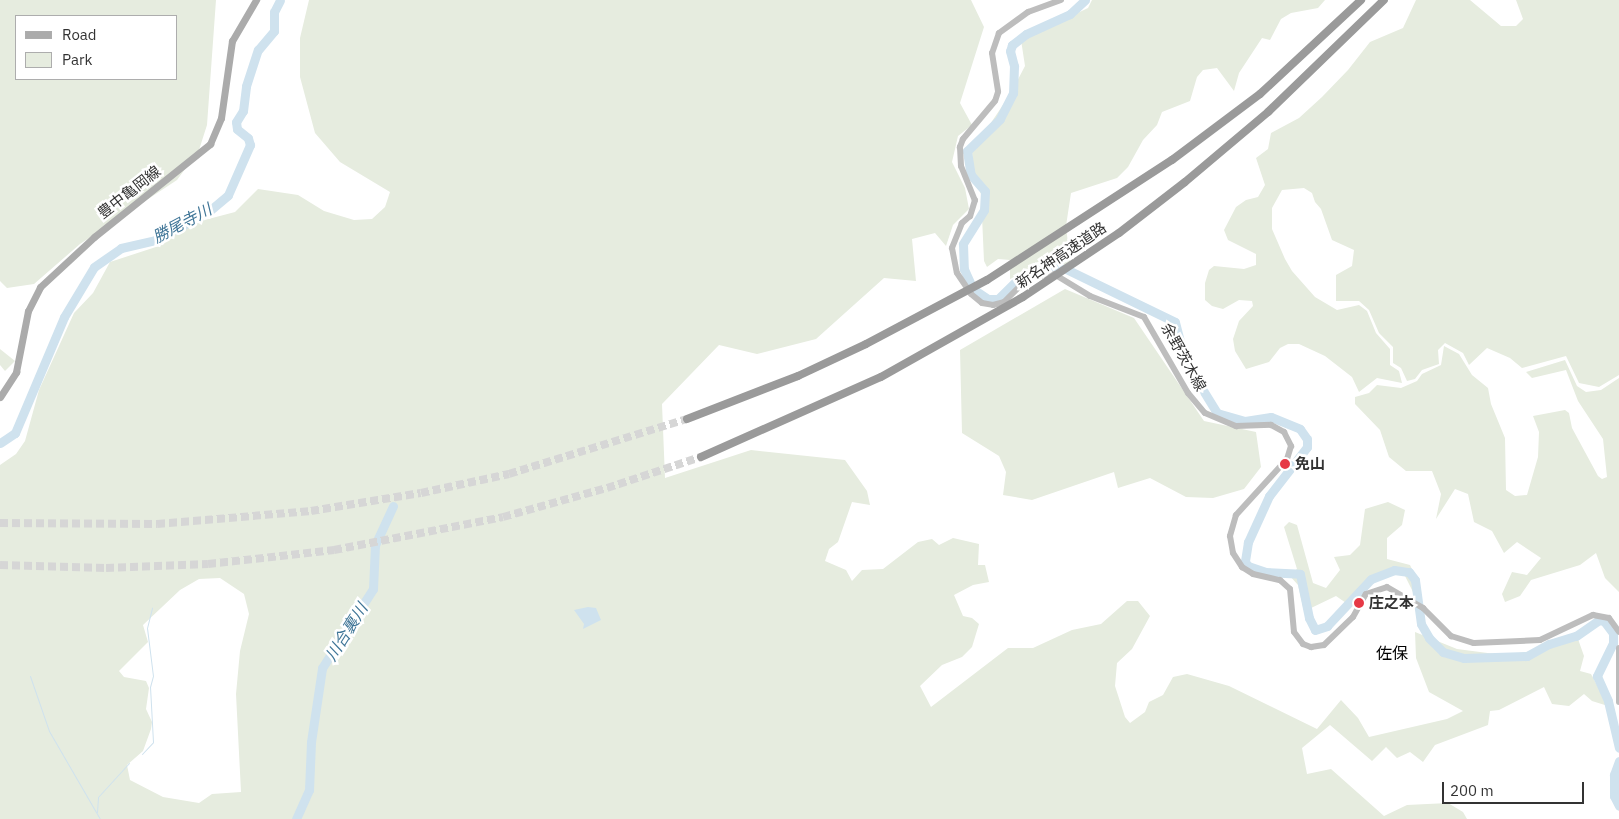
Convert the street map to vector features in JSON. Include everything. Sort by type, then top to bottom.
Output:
[{"type":"highway","points":[[1260,94],[1354,0]]},
{"type":"highway","name":"新名神高速道路","points":[[687,419],[798,376],[866,344],[987,280],[1172,160],[1260,94],[1361,0]]},
{"type":"highway","name":"新名神高速道路","points":[[701,457],[881,377],[975,326],[1032,292],[1119,233],[1186,182],[1274,106],[1384,0]]},
{"type":"main road","name":"豊中亀岡線","points":[[0,397],[16,372],[28,311],[40,287],[94,237],[210,144],[220,118],[232,41],[256,0]]},
{"type":"main road","name":"余野茨木線","points":[[1061,0],[1015,19],[999,33],[994,43],[992,53],[998,92],[995,101],[963,139],[960,147],[961,166],[975,200],[970,216],[962,223],[952,248],[957,273],[963,284],[982,303],[993,305],[1004,302],[1029,277],[1054,274],[1090,296],[1144,317],[1188,393],[1205,413],[1236,426],[1271,426],[1284,432],[1291,446],[1287,459],[1236,515],[1230,536],[1233,553],[1242,567],[1253,574],[1280,580],[1290,589],[1294,632],[1303,644],[1311,647],[1324,645],[1353,616],[1366,594],[1377,588],[1392,589],[1411,599],[1423,608],[1451,636],[1474,643],[1540,640],[1593,615],[1609,618],[1619,632]]},
{"type":"main road","points":[[1619,648],[1619,702]]},
{"type":"green space","points":[[0,0],[216,0],[207,125],[199,150],[177,180],[80,244],[34,284],[7,288],[0,281]]},
{"type":"green space","points":[[309,0],[971,0],[984,27],[960,103],[972,125],[958,136],[952,162],[965,188],[969,209],[953,225],[946,246],[935,233],[912,239],[916,281],[884,278],[816,339],[757,354],[719,345],[662,404],[665,478],[751,450],[845,460],[867,491],[870,505],[852,502],[838,542],[829,549],[825,561],[846,570],[852,581],[862,570],[883,569],[918,542],[932,539],[939,545],[953,538],[979,544],[978,565],[985,565],[989,582],[973,585],[954,595],[963,616],[972,618],[979,624],[972,647],[962,657],[942,665],[920,686],[931,707],[1008,648],[1033,648],[1072,630],[1101,624],[1127,601],[1138,601],[1150,616],[1132,649],[1117,663],[1115,686],[1125,717],[1130,723],[1145,712],[1149,702],[1163,695],[1173,677],[1187,674],[1229,686],[1317,729],[1341,700],[1358,718],[1369,737],[1447,719],[1463,711],[1429,692],[1416,658],[1415,632],[1457,649],[1503,655],[1542,650],[1578,639],[1584,656],[1580,671],[1591,674],[1608,706],[1592,701],[1584,694],[1569,706],[1552,704],[1544,687],[1499,710],[1490,711],[1488,725],[1435,745],[1423,762],[1410,752],[1397,758],[1386,747],[1372,761],[1330,725],[1302,748],[1307,774],[1331,769],[1384,816],[1407,805],[1448,803],[1463,812],[1467,819],[0,819],[0,465],[16,454],[25,441],[39,390],[74,313],[93,293],[110,262],[162,245],[175,233],[197,222],[235,212],[258,189],[298,195],[324,211],[354,220],[372,219],[385,207],[390,192],[340,162],[315,133],[300,77],[300,38]],"holes":[[[220,578],[244,594],[249,614],[240,651],[236,694],[241,792],[212,794],[199,803],[163,797],[130,780],[127,765],[143,751],[151,729],[152,722],[146,709],[149,688],[146,681],[124,677],[119,671],[148,642],[143,625],[180,590],[199,579]]]},
{"type":"green space","points":[[1092,0],[1325,0],[1318,8],[1291,13],[1281,19],[1270,40],[1262,38],[1239,73],[1234,91],[1217,68],[1203,70],[1197,77],[1190,101],[1162,112],[1157,125],[1143,140],[1128,167],[1117,178],[1071,193],[1066,226],[1071,271],[1059,264],[1046,263],[1010,279],[1010,260],[998,259],[987,267],[984,261],[981,194],[973,173],[972,151],[1011,93],[1025,66],[1021,40],[1088,8]]},
{"type":"green space","points":[[1416,0],[1470,0],[1501,26],[1516,26],[1523,19],[1516,0],[1619,0],[1619,375],[1599,387],[1579,383],[1566,356],[1522,368],[1510,358],[1487,348],[1469,365],[1463,353],[1445,343],[1438,350],[1439,364],[1422,370],[1415,379],[1407,381],[1401,368],[1393,363],[1393,347],[1379,333],[1369,310],[1359,301],[1336,301],[1336,275],[1352,266],[1354,250],[1332,240],[1321,209],[1315,202],[1312,193],[1304,188],[1282,190],[1272,208],[1272,229],[1285,259],[1292,271],[1315,297],[1337,310],[1359,305],[1367,311],[1376,333],[1390,349],[1390,365],[1399,371],[1402,383],[1377,378],[1359,392],[1352,377],[1325,356],[1299,344],[1288,344],[1280,348],[1269,362],[1246,369],[1235,351],[1233,339],[1239,321],[1253,306],[1252,301],[1239,300],[1223,309],[1212,306],[1205,300],[1205,283],[1209,270],[1214,266],[1244,269],[1256,265],[1256,254],[1228,240],[1224,230],[1236,207],[1246,200],[1258,197],[1265,185],[1256,158],[1268,149],[1271,133],[1299,118],[1322,97],[1348,70],[1370,42],[1403,28]]},
{"type":"green space","points":[[1065,289],[1134,318],[1204,421],[1256,432],[1261,467],[1244,489],[1213,498],[1186,497],[1150,478],[1118,488],[1114,472],[1032,500],[1003,495],[1006,472],[999,456],[962,433],[960,350]]},
{"type":"green space","points":[[1444,346],[1459,354],[1472,375],[1488,388],[1491,404],[1505,438],[1506,490],[1515,496],[1527,495],[1538,457],[1539,432],[1533,416],[1565,410],[1569,413],[1572,428],[1598,476],[1602,479],[1607,477],[1603,439],[1578,401],[1566,370],[1532,378],[1526,372],[1565,360],[1577,386],[1586,392],[1601,390],[1619,378],[1619,592],[1605,578],[1596,553],[1580,565],[1531,580],[1520,596],[1505,602],[1502,594],[1512,572],[1527,575],[1541,558],[1517,542],[1504,553],[1492,531],[1474,522],[1468,494],[1455,489],[1436,519],[1441,494],[1432,471],[1406,471],[1389,457],[1380,430],[1355,404],[1355,397],[1369,393],[1377,385],[1401,388],[1417,381],[1422,374],[1441,365]]},
{"type":"green space","points":[[0,349],[15,361],[5,371],[0,365]]},
{"type":"green space","points":[[1388,502],[1405,510],[1402,525],[1387,538],[1387,559],[1410,565],[1420,586],[1413,592],[1405,576],[1389,569],[1365,586],[1349,605],[1336,596],[1309,609],[1303,607],[1298,585],[1289,575],[1297,569],[1284,527],[1289,522],[1297,525],[1313,583],[1326,588],[1340,570],[1334,557],[1350,555],[1360,545],[1365,509]]},
{"type":"water","points":[[588,607],[596,608],[601,620],[583,629],[584,624],[574,610]]},
{"type":"waterway","name":"勝尾寺川","points":[[0,443],[15,433],[64,317],[94,267],[121,248],[155,240],[208,212],[228,195],[250,145],[248,138],[237,129],[236,122],[243,111],[246,86],[258,50],[274,31],[274,12],[280,0]]},
{"type":"waterway","points":[[1085,0],[1070,14],[1026,34],[1012,45],[1010,51],[1014,66],[1013,93],[1000,119],[967,151],[971,175],[985,191],[984,210],[963,244],[964,269],[973,289],[988,299],[998,299],[1016,281],[1033,271],[1044,267],[1066,269],[1175,322],[1185,361],[1217,413],[1245,421],[1271,417],[1300,429],[1307,439],[1307,447],[1269,496],[1248,542],[1245,562],[1248,566],[1265,572],[1300,574],[1309,618],[1315,630],[1327,626],[1371,579],[1394,570],[1409,572],[1415,580],[1421,624],[1429,638],[1443,652],[1464,658],[1527,656],[1549,644],[1576,636],[1599,620],[1604,621],[1613,633],[1613,643],[1597,676],[1608,701],[1619,748]]},
{"type":"waterway","name":"川合裏川","points":[[296,819],[309,790],[311,742],[322,668],[373,589],[375,545],[393,506]]},
{"type":"waterway","points":[[142,754],[153,742],[150,687],[153,676],[147,628],[152,608]]},
{"type":"waterway","points":[[30,676],[49,731],[100,819]]},
{"type":"waterway","points":[[1619,761],[1614,775],[1614,796],[1619,806]]},
{"type":"waterway","points":[[97,812],[98,797],[129,763]]},
{"type":"tunnel","points":[[0,523],[157,524],[311,511],[421,493],[509,474],[687,419]]},
{"type":"tunnel","points":[[0,565],[106,568],[208,564],[334,550],[503,517],[607,488],[701,457]]},
{"type":"place","name":"免山","points":[[1285,464]]},
{"type":"place","name":"庄之本","points":[[1359,603]]},
{"type":"district","name":"佐保","points":[[1392,653]]}]
